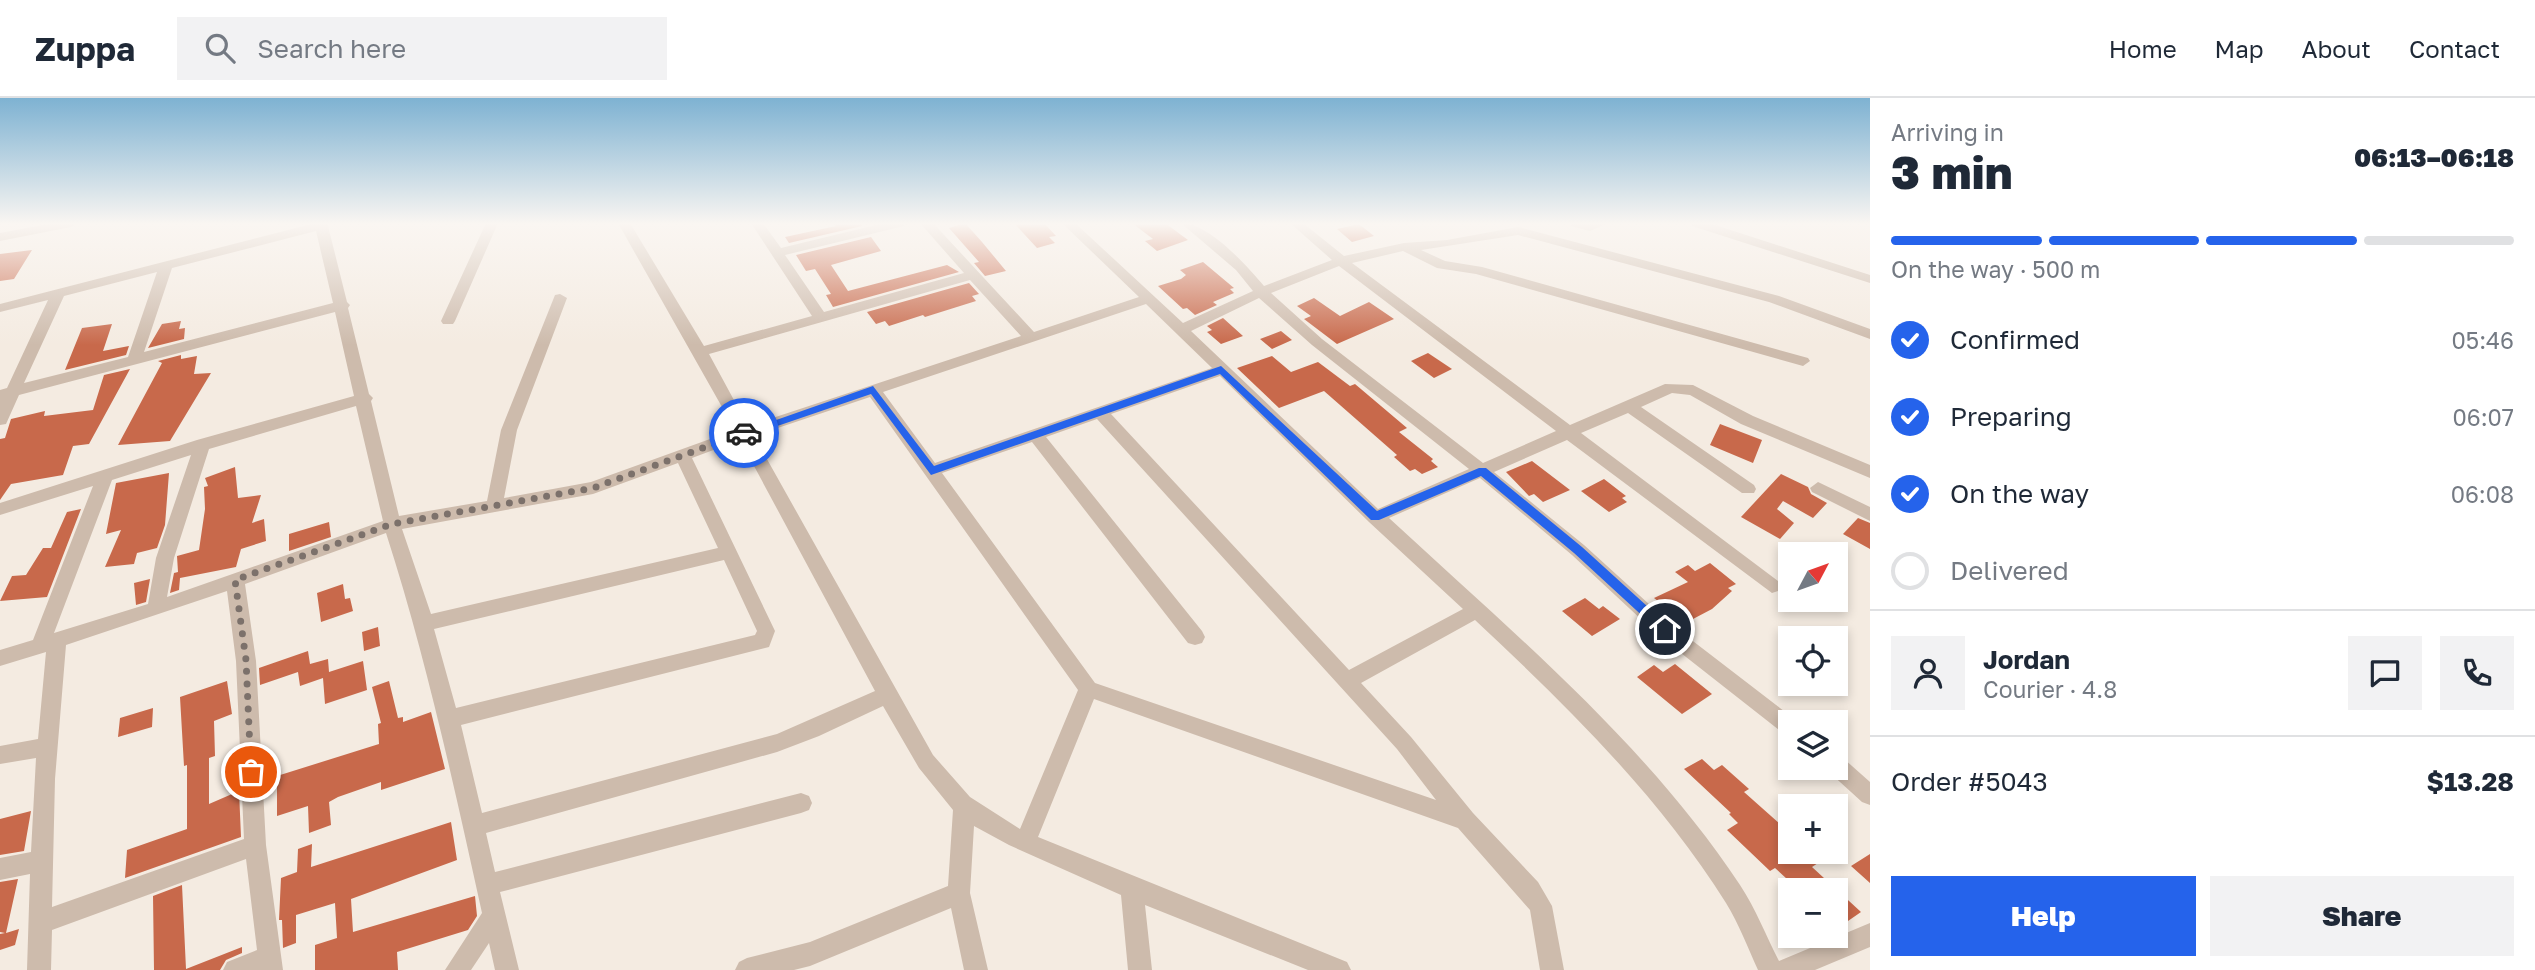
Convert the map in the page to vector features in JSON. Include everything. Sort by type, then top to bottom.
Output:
[{"type":"street","points":[[0,308],[175,264]]},
{"type":"street","points":[[332,264],[392,524],[449,719],[507,970]]},
{"type":"street","points":[[448,321],[474,264]]},
{"type":"street","points":[[648,264],[700,352],[887,695],[940,783],[964,806],[1025,842],[1132,889],[1339,970]]},
{"type":"street","points":[[785,264],[820,317]]},
{"type":"street","points":[[963,264],[1030,337]]},
{"type":"street","points":[[1111,264],[1375,517],[1478,610],[1628,758],[1681,820],[1734,897],[1771,970]]},
{"type":"street","points":[[1237,264],[1261,292],[1317,342],[1482,471],[1578,550],[1665,629],[1778,718]]},
{"type":"street","points":[[1181,330],[1261,292],[1334,264]]},
{"type":"street","points":[[1345,264],[1569,430],[1772,586]]},
{"type":"street","points":[[1439,264],[1477,270],[1803,361]]},
{"type":"street","points":[[1641,264],[1773,299],[1870,334]]},
{"type":"street","points":[[1823,264],[1870,279]]},
{"type":"street","points":[[134,360],[166,266]]},
{"type":"street","points":[[700,352],[973,275]]},
{"type":"street","points":[[0,420],[7,393],[58,294]]},
{"type":"street","points":[[494,506],[509,430],[561,298]]},
{"type":"street","points":[[0,659],[156,609],[392,524],[593,488],[744,433],[1148,299]]},
{"type":"street","points":[[7,393],[343,305]]},
{"type":"street","points":[[931,471],[1102,414],[1221,370]]},
{"type":"street","points":[[1375,517],[1670,388],[1693,390],[1747,420],[1870,472]]},
{"type":"street","points":[[873,390],[1088,689],[1465,820]]},
{"type":"street","points":[[0,509],[203,444],[365,398]]},
{"type":"street","points":[[1631,407],[1748,489]]},
{"type":"street","points":[[1102,414],[1404,744],[1465,820],[1517,875],[1541,906],[1552,970]]},
{"type":"street","points":[[1036,435],[1195,638]]},
{"type":"street","points":[[156,609],[164,558],[203,444]]},
{"type":"street","points":[[449,719],[762,641],[766,631],[682,456]]},
{"type":"street","points":[[38,970],[48,746],[48,644],[105,476]]},
{"type":"street","points":[[1818,488],[1870,515]]},
{"type":"street","points":[[422,624],[730,552]]},
{"type":"street","points":[[235,580],[246,660],[255,845],[270,964],[235,970]]},
{"type":"street","points":[[1347,681],[1478,610]]},
{"type":"street","points":[[1025,842],[1088,689]]},
{"type":"street","points":[[473,826],[793,737],[887,695]]},
{"type":"street","points":[[0,755],[48,746]]},
{"type":"street","points":[[1848,775],[1870,794]]},
{"type":"street","points":[[486,885],[802,803]]},
{"type":"street","points":[[964,806],[958,893],[976,970]]},
{"type":"street","points":[[40,923],[255,845]]},
{"type":"street","points":[[0,869],[41,861]]},
{"type":"street","points":[[1132,889],[1140,970]]},
{"type":"street","points":[[747,970],[812,962],[958,893]]},
{"type":"street","points":[[457,970],[494,916]]},
{"type":"street","points":[[1786,970],[1870,934]]},
{"type":"building","points":[[0,264],[24,264],[14,279],[0,281]]},
{"type":"building","points":[[801,264],[836,264],[831,265],[848,291],[947,265],[959,272],[833,307],[826,295],[831,294],[815,269],[806,271]]},
{"type":"building","points":[[975,264],[1000,264],[1006,271],[985,276]]},
{"type":"building","points":[[1205,264],[1234,288],[1230,289],[1234,293],[1213,302],[1217,305],[1195,315],[1187,308],[1183,309],[1158,286],[1181,279],[1186,275],[1180,270]]},
{"type":"building","points":[[969,283],[979,294],[972,296],[976,301],[925,317],[923,315],[889,326],[885,321],[876,324],[867,312]]},
{"type":"building","points":[[1314,298],[1340,316],[1369,302],[1394,319],[1337,344],[1304,319],[1311,316],[1297,306]]},
{"type":"building","points":[[1223,318],[1243,336],[1221,344],[1207,332],[1212,330],[1207,326]]},
{"type":"building","points":[[181,321],[179,329],[185,328],[184,339],[148,348],[162,324]]},
{"type":"building","points":[[112,324],[103,351],[129,346],[126,355],[65,370],[82,328]]},
{"type":"building","points":[[1281,331],[1292,340],[1272,349],[1260,339]]},
{"type":"building","points":[[1428,353],[1452,369],[1434,378],[1411,361]]},
{"type":"building","points":[[181,355],[181,359],[197,356],[194,374],[211,373],[170,441],[118,445],[162,363],[158,361]]},
{"type":"building","points":[[1272,356],[1291,372],[1318,362],[1350,386],[1355,384],[1407,428],[1399,432],[1433,459],[1431,461],[1438,467],[1422,474],[1415,469],[1410,471],[1394,457],[1397,455],[1324,391],[1279,408],[1237,368]]},
{"type":"building","points":[[130,369],[89,444],[73,446],[63,475],[11,484],[0,500],[0,439],[5,438],[11,419],[45,411],[44,416],[93,410],[104,375]]},
{"type":"building","points":[[1720,424],[1762,440],[1753,463],[1710,445]]},
{"type":"building","points":[[1532,461],[1570,490],[1543,502],[1534,494],[1529,496],[1506,472]]},
{"type":"building","points":[[235,467],[238,498],[261,495],[252,523],[264,519],[266,541],[241,549],[236,567],[180,578],[179,590],[170,593],[174,573],[178,572],[177,556],[199,550],[205,509],[204,487],[208,486],[205,478]]},
{"type":"building","points":[[169,473],[165,525],[157,548],[137,553],[134,564],[105,567],[121,530],[106,534],[116,483]]},
{"type":"building","points":[[1781,474],[1808,487],[1811,494],[1827,503],[1813,518],[1783,501],[1777,509],[1794,523],[1780,539],[1741,517]]},
{"type":"building","points":[[1604,479],[1626,496],[1622,498],[1627,502],[1609,512],[1581,491]]},
{"type":"building","points":[[81,509],[47,597],[0,601],[12,576],[26,575],[43,548],[51,548],[67,512]]},
{"type":"building","points":[[1858,518],[1870,523],[1870,549],[1843,534]]},
{"type":"building","points":[[329,522],[331,537],[289,551],[289,534]]},
{"type":"building","points":[[1710,563],[1736,584],[1728,588],[1732,591],[1712,609],[1693,619],[1682,609],[1673,613],[1654,598],[1688,582],[1675,572],[1688,565],[1695,571]]},
{"type":"building","points":[[150,579],[146,602],[136,605],[134,583]]},
{"type":"building","points":[[343,584],[345,599],[350,598],[353,611],[321,622],[317,593]]},
{"type":"building","points":[[1585,598],[1599,609],[1603,606],[1620,619],[1592,636],[1562,611]]},
{"type":"building","points":[[378,627],[380,646],[364,651],[362,632]]},
{"type":"building","points":[[308,651],[310,664],[328,659],[329,672],[363,661],[367,690],[325,704],[323,678],[300,686],[298,672],[260,685],[259,668]]},
{"type":"building","points":[[1675,664],[1712,694],[1682,714],[1637,677],[1654,665],[1663,672]]},
{"type":"building","points":[[227,681],[232,714],[214,721],[215,756],[209,758],[209,804],[239,791],[241,837],[125,878],[127,850],[187,829],[187,765],[184,766],[180,697]]},
{"type":"building","points":[[389,681],[398,718],[403,717],[403,722],[431,712],[445,769],[381,790],[381,782],[338,797],[329,802],[331,825],[309,833],[308,806],[277,816],[277,776],[379,744],[378,724],[381,723],[372,687]]},
{"type":"building","points":[[153,708],[152,727],[118,737],[120,718]]},
{"type":"building","points":[[1702,759],[1714,770],[1722,765],[1749,789],[1744,792],[1778,822],[1778,864],[1816,864],[1812,867],[1824,878],[1786,878],[1775,868],[1770,871],[1727,830],[1738,823],[1729,814],[1731,813],[1684,769]]},
{"type":"building","points":[[31,811],[24,851],[0,855],[0,819]]},
{"type":"building","points":[[451,822],[457,860],[351,899],[353,932],[475,896],[477,916],[468,930],[397,952],[398,970],[315,970],[315,945],[337,938],[335,903],[296,915],[296,943],[283,948],[282,920],[279,920],[281,878],[297,872],[298,849],[312,844],[311,867]]},
{"type":"building","points":[[1870,854],[1870,883],[1851,866]]},
{"type":"building","points":[[18,879],[6,933],[19,929],[15,945],[0,950],[0,934],[5,933],[0,932],[0,882]]},
{"type":"building","points":[[182,885],[186,969],[242,947],[242,953],[226,960],[220,970],[154,970],[153,896]]},
{"type":"building","points":[[1848,900],[1861,912],[1848,921]]},
{"type":"way so far","points":[[251,772],[246,660],[235,580],[392,524],[593,488],[744,433]]},
{"type":"route","points":[[744,433],[873,390],[931,471],[1102,414],[1221,370],[1375,517],[1482,471],[1578,550],[1665,629]]}]
